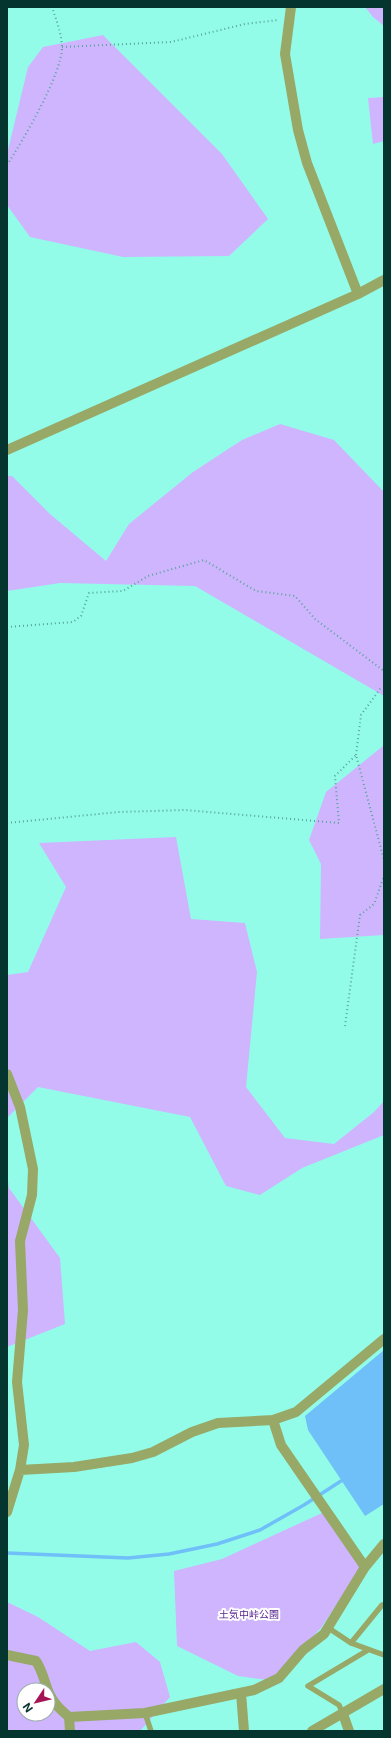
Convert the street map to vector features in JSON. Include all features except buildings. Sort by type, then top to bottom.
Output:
[{"type":"street","points":[[291,7],[285,54],[298,130],[306,163],[358,294]]},
{"type":"street","points":[[7,450],[358,294],[384,280]]},
{"type":"street","points":[[7,1074],[20,1107],[33,1169],[32,1195],[20,1241],[23,1310],[17,1382],[24,1445],[20,1470],[7,1512]]},
{"type":"street","points":[[20,1470],[74,1467],[132,1458],[153,1452],[192,1432],[218,1423],[273,1420],[296,1412],[384,1339]]},
{"type":"street","points":[[273,1420],[281,1445],[365,1567]]},
{"type":"street","points":[[69,1717],[145,1713],[254,1690],[279,1678],[303,1650],[324,1634],[365,1567],[384,1544]]},
{"type":"street","points":[[7,1655],[36,1661],[44,1672],[49,1693],[56,1705],[69,1717],[70,1731]]},
{"type":"street","points":[[312,1731],[384,1689]]},
{"type":"street","points":[[240,1693],[244,1731]]},
{"type":"street","points":[[343,1714],[349,1731]]},
{"type":"lane","points":[[351,1643],[382,1605],[384,1605]]},
{"type":"lane","points":[[328,1627],[351,1643],[384,1655]]},
{"type":"lane","points":[[343,1714],[339,1705],[308,1686],[368,1650]]},
{"type":"lane","points":[[145,1713],[151,1731]]},
{"type":"path","points":[[7,165],[24,139],[40,107],[56,69],[62,47],[59,27],[52,7]]},
{"type":"path","points":[[62,47],[171,42],[245,24],[289,18]]},
{"type":"path","points":[[7,628],[73,622],[81,616],[89,593],[123,591],[148,576],[204,560],[256,591],[295,596],[315,619],[384,671]]},
{"type":"path","points":[[384,687],[380,689],[361,715],[356,755],[384,860]]},
{"type":"path","points":[[7,823],[119,812],[185,810],[339,823],[335,776],[356,755]]},
{"type":"path","points":[[345,1026],[360,915],[374,904],[384,876]]},
{"type":"green space","points":[[365,7],[384,7],[384,26],[373,17]]},
{"type":"green space","points":[[103,35],[222,154],[268,219],[229,256],[123,257],[30,237],[7,205],[7,154],[28,67],[43,47]]},
{"type":"green space","points":[[384,97],[384,141],[373,144],[368,98]]},
{"type":"green space","points":[[280,424],[334,440],[384,492],[384,696],[195,586],[60,583],[7,591],[7,476],[12,476],[50,514],[106,561],[129,524],[193,472],[242,440]]},
{"type":"green space","points":[[383,746],[384,935],[320,939],[321,864],[309,840],[326,792]]},
{"type":"green space","points":[[176,837],[191,919],[245,923],[257,972],[246,1087],[285,1138],[334,1144],[374,1112],[384,1101],[384,1135],[302,1168],[260,1195],[226,1186],[190,1117],[38,1087],[7,1118],[7,975],[28,972],[66,887],[39,843]]},
{"type":"green space","points":[[7,1174],[9,1188],[60,1258],[65,1324],[7,1347]]},
{"type":"green space","name":"土気中峠公園","points":[[322,1513],[361,1567],[321,1628],[276,1674],[268,1680],[238,1676],[177,1646],[174,1571],[222,1559]]},
{"type":"green space","points":[[7,1602],[38,1617],[90,1651],[136,1642],[160,1662],[170,1697],[140,1731],[7,1731]]},
{"type":"water","points":[[384,1350],[384,1504],[365,1516],[308,1430],[305,1416]]},
{"type":"waterway","points":[[7,1553],[128,1558],[169,1554],[217,1544],[260,1530],[304,1505],[341,1481]]}]
